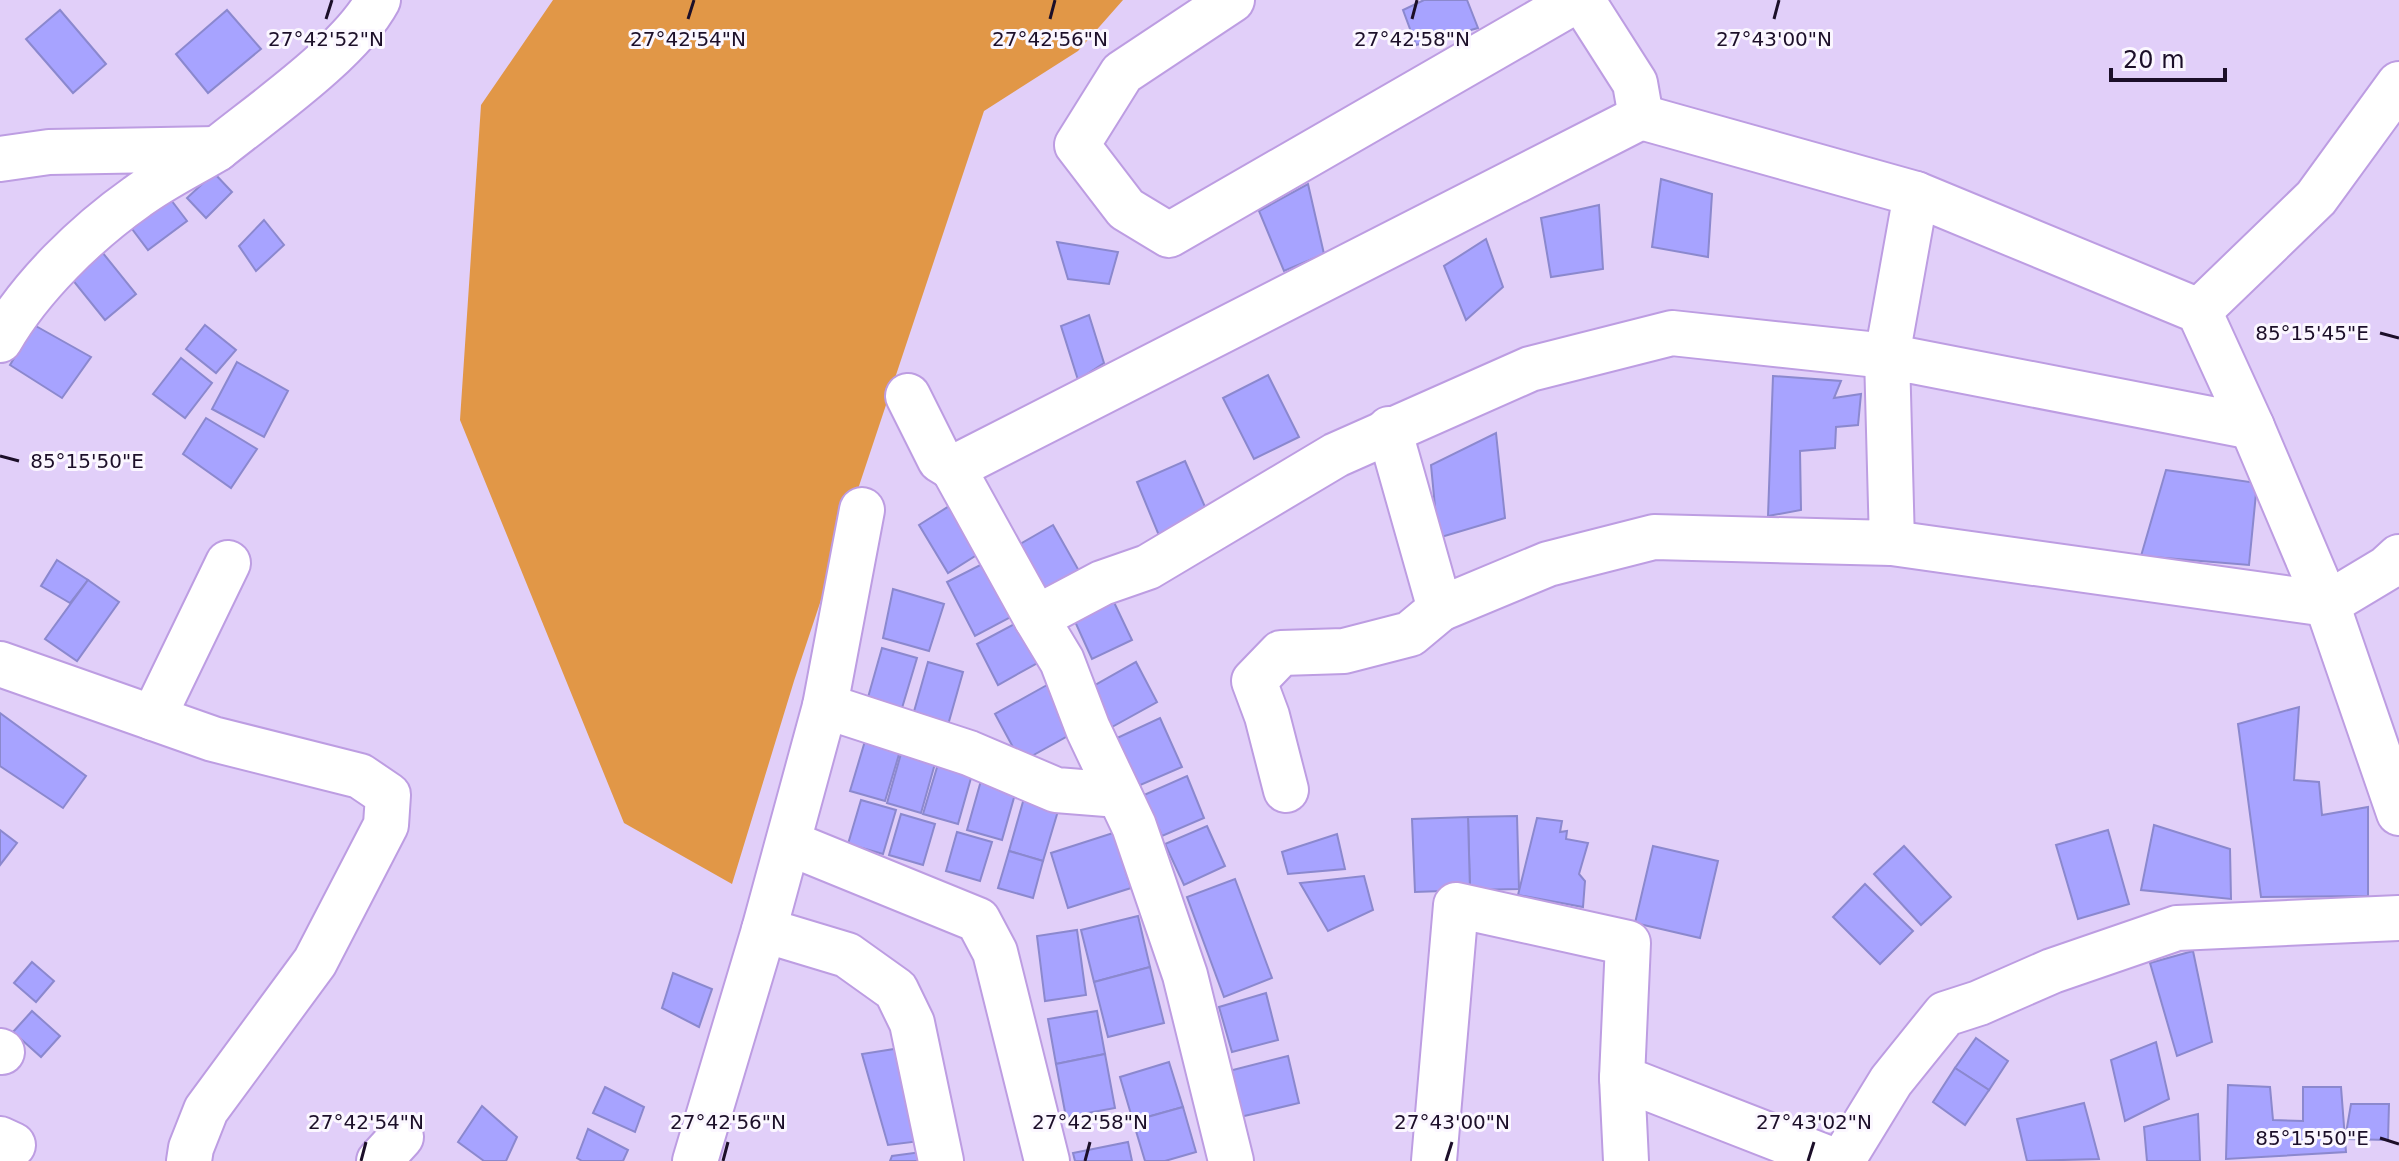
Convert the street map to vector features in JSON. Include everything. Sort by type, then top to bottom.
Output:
[{"type":"street","points":[[1232,0],[1122,73],[1077,145],[1126,209],[1169,235],[1580,0],[1635,83],[1641,117]]},
{"type":"street","points":[[0,340],[16,311],[70,254],[137,196],[217,149],[326,60],[367,5]]},
{"type":"street","points":[[2199,311],[2316,198],[2399,84]]},
{"type":"street","points":[[953,468],[1641,117],[1916,194],[2199,311],[2327,604],[2399,813]]},
{"type":"street","points":[[0,159],[49,152],[217,149]]},
{"type":"street","points":[[1892,543],[1887,356],[1916,194]]},
{"type":"street","points":[[1036,618],[1102,583],[1148,567],[1336,455],[1389,429],[1530,369],[1672,333],[1887,356],[2252,427]]},
{"type":"street","points":[[908,396],[940,460],[953,468],[1062,661],[1088,729],[1134,826],[1185,975],[1231,1161]]},
{"type":"street","points":[[1389,429],[1440,609]]},
{"type":"street","points":[[695,1161],[789,843],[825,706],[862,510]]},
{"type":"street","points":[[1286,790],[1254,681],[1281,653],[1344,651],[1410,634],[1440,609],[1548,564],[1654,537],[1892,543],[2327,604],[2387,568],[2399,557]]},
{"type":"street","points":[[153,718],[228,563]]},
{"type":"street","points":[[0,664],[213,739],[360,776],[388,795],[386,825],[315,962],[206,1110],[180,1157]]},
{"type":"street","points":[[825,706],[969,753],[1056,790],[1119,795]]},
{"type":"street","points":[[789,843],[978,920],[995,952],[1047,1161]]},
{"type":"street","points":[[1434,1161],[1456,905],[1628,943],[1622,1078],[1626,1161]]},
{"type":"street","points":[[1842,1161],[1891,1081],[1945,1014],[1979,1003],[2052,971],[2177,928],[2399,918]]},
{"type":"street","points":[[764,930],[847,955],[896,990],[912,1023],[941,1161]]},
{"type":"street","points":[[1622,1078],[1835,1161]]},
{"type":"shaded area","points":[[553,0],[1123,0],[1078,51],[984,111],[794,681],[732,884],[624,823],[460,420],[481,105]]},
{"type":"building","points":[[1424,0],[1467,0],[1478,28],[1416,45],[1403,10]]},
{"type":"building","points":[[60,10],[106,64],[73,93],[26,39]]},
{"type":"building","points":[[227,10],[261,49],[208,93],[176,54]]},
{"type":"building","points":[[214,173],[232,192],[206,218],[187,198]]},
{"type":"building","points":[[1661,179],[1712,194],[1708,257],[1652,247]]},
{"type":"building","points":[[1308,184],[1324,254],[1284,271],[1259,211]]},
{"type":"building","points":[[165,192],[187,221],[148,250],[126,221]]},
{"type":"building","points":[[1599,205],[1603,269],[1551,277],[1541,218]]},
{"type":"building","points":[[264,220],[284,245],[256,271],[239,246]]},
{"type":"building","points":[[1486,239],[1503,287],[1466,320],[1444,266]]},
{"type":"building","points":[[1057,242],[1118,252],[1109,284],[1068,279]]},
{"type":"building","points":[[98,247],[136,294],[105,320],[67,273]]},
{"type":"building","points":[[1089,315],[1104,363],[1078,380],[1061,326]]},
{"type":"building","points":[[34,325],[91,357],[62,398],[10,365]]},
{"type":"building","points":[[205,325],[236,350],[216,373],[186,349]]},
{"type":"building","points":[[181,358],[212,383],[185,418],[153,394]]},
{"type":"building","points":[[237,362],[288,391],[264,437],[212,409]]},
{"type":"building","points":[[1268,375],[1299,437],[1254,459],[1223,398]]},
{"type":"building","points":[[1773,376],[1841,381],[1834,398],[1861,394],[1858,425],[1836,427],[1835,448],[1800,451],[1801,510],[1768,516]]},
{"type":"building","points":[[206,418],[257,449],[231,488],[183,454]]},
{"type":"building","points":[[1496,433],[1505,518],[1438,538],[1431,465]]},
{"type":"building","points":[[1185,461],[1209,516],[1160,538],[1137,482]]},
{"type":"building","points":[[2166,470],[2257,483],[2249,565],[2141,556]]},
{"type":"building","points":[[962,498],[991,546],[948,573],[919,525]]},
{"type":"building","points":[[1053,525],[1087,585],[1049,606],[1015,547]]},
{"type":"building","points":[[992,559],[1020,612],[975,636],[947,582]]},
{"type":"building","points":[[57,560],[88,580],[70,603],[41,586]]},
{"type":"building","points":[[88,580],[119,602],[77,661],[45,639]]},
{"type":"building","points":[[893,589],[944,604],[929,651],[883,638]]},
{"type":"building","points":[[1111,596],[1132,640],[1092,659],[1072,615]]},
{"type":"building","points":[[1020,621],[1041,661],[998,685],[977,644]]},
{"type":"building","points":[[882,648],[917,658],[899,718],[865,708]]},
{"type":"building","points":[[928,662],[963,672],[946,732],[911,722]]},
{"type":"building","points":[[1136,662],[1157,702],[1112,727],[1090,688]]},
{"type":"building","points":[[1047,685],[1073,733],[1021,762],[995,714]]},
{"type":"building","points":[[2299,707],[2294,780],[2319,782],[2322,815],[2368,807],[2368,896],[2261,897],[2238,724]]},
{"type":"building","points":[[0,713],[86,776],[63,808],[0,766]]},
{"type":"building","points":[[1160,718],[1182,767],[1138,786],[1117,738]]},
{"type":"building","points":[[868,731],[903,741],[885,801],[850,791]]},
{"type":"building","points":[[904,743],[938,753],[921,813],[887,803]]},
{"type":"building","points":[[941,754],[975,764],[958,824],[923,814]]},
{"type":"building","points":[[984,770],[1019,780],[1002,840],[967,830]]},
{"type":"building","points":[[1187,776],[1204,818],[1162,836],[1144,795]]},
{"type":"building","points":[[1026,791],[1061,801],[1043,861],[1009,851]]},
{"type":"building","points":[[861,800],[896,810],[883,854],[848,844]]},
{"type":"building","points":[[901,814],[935,824],[923,865],[889,855]]},
{"type":"building","points":[[1517,816],[1519,889],[1470,890],[1468,817]]},
{"type":"building","points":[[1468,817],[1470,890],[1415,892],[1412,819]]},
{"type":"building","points":[[1537,818],[1562,821],[1560,832],[1567,831],[1566,839],[1588,843],[1579,874],[1585,881],[1583,907],[1518,895]]},
{"type":"building","points":[[2154,825],[2230,849],[2231,899],[2141,890]]},
{"type":"building","points":[[1207,826],[1225,866],[1184,885],[1165,844]]},
{"type":"building","points":[[0,830],[17,843],[0,865]]},
{"type":"building","points":[[2108,830],[2129,904],[2078,919],[2056,845]]},
{"type":"building","points":[[957,832],[992,842],[980,881],[946,871]]},
{"type":"building","points":[[1113,833],[1131,888],[1068,908],[1051,853]]},
{"type":"building","points":[[1337,834],[1345,869],[1288,874],[1282,852]]},
{"type":"building","points":[[1653,846],[1718,861],[1700,938],[1635,923]]},
{"type":"building","points":[[1904,846],[1951,897],[1921,925],[1874,874]]},
{"type":"building","points":[[1009,851],[1043,861],[1033,898],[998,888]]},
{"type":"building","points":[[1364,876],[1373,910],[1328,931],[1300,883]]},
{"type":"building","points":[[1235,879],[1272,978],[1224,997],[1187,897]]},
{"type":"building","points":[[1865,884],[1913,931],[1880,964],[1833,917]]},
{"type":"building","points":[[1138,916],[1150,967],[1094,982],[1081,930]]},
{"type":"building","points":[[1077,930],[1086,995],[1045,1001],[1037,936]]},
{"type":"building","points":[[2193,951],[2212,1042],[2177,1056],[2150,963]]},
{"type":"building","points":[[32,962],[54,981],[36,1002],[14,983]]},
{"type":"building","points":[[1150,967],[1164,1023],[1108,1037],[1094,982]]},
{"type":"building","points":[[673,973],[712,989],[699,1027],[662,1008]]},
{"type":"building","points":[[1266,993],[1278,1040],[1232,1052],[1219,1007]]},
{"type":"building","points":[[32,1011],[60,1036],[41,1057],[13,1032]]},
{"type":"building","points":[[1097,1011],[1105,1054],[1056,1064],[1048,1019]]},
{"type":"building","points":[[1976,1038],[2008,1061],[1989,1090],[1955,1068]]},
{"type":"building","points":[[2156,1042],[2169,1099],[2125,1121],[2111,1060]]},
{"type":"building","points":[[907,1047],[929,1140],[888,1145],[862,1054]]},
{"type":"building","points":[[1105,1054],[1115,1108],[1066,1117],[1056,1064]]},
{"type":"building","points":[[1288,1056],[1299,1103],[1240,1117],[1229,1071]]},
{"type":"building","points":[[1169,1062],[1183,1107],[1133,1121],[1120,1077]]},
{"type":"building","points":[[1955,1068],[1989,1090],[1965,1125],[1933,1102]]},
{"type":"building","points":[[2228,1085],[2270,1087],[2273,1120],[2303,1121],[2303,1087],[2341,1087],[2346,1152],[2226,1159]]},
{"type":"building","points":[[605,1087],[644,1107],[635,1132],[593,1113]]},
{"type":"building","points":[[2084,1103],[2099,1159],[2027,1161],[2017,1119]]},
{"type":"building","points":[[2351,1104],[2389,1104],[2388,1140],[2345,1139]]},
{"type":"building","points":[[482,1106],[517,1137],[506,1161],[484,1161],[458,1142]]},
{"type":"building","points":[[1183,1107],[1196,1152],[1165,1161],[1145,1161],[1133,1121]]},
{"type":"building","points":[[2198,1114],[2200,1161],[2147,1161],[2144,1127]]},
{"type":"building","points":[[588,1129],[628,1150],[623,1161],[582,1161],[577,1158]]},
{"type":"building","points":[[1128,1142],[1132,1161],[1075,1161],[1073,1153]]},
{"type":"building","points":[[921,1152],[923,1161],[890,1161],[892,1156]]}]
